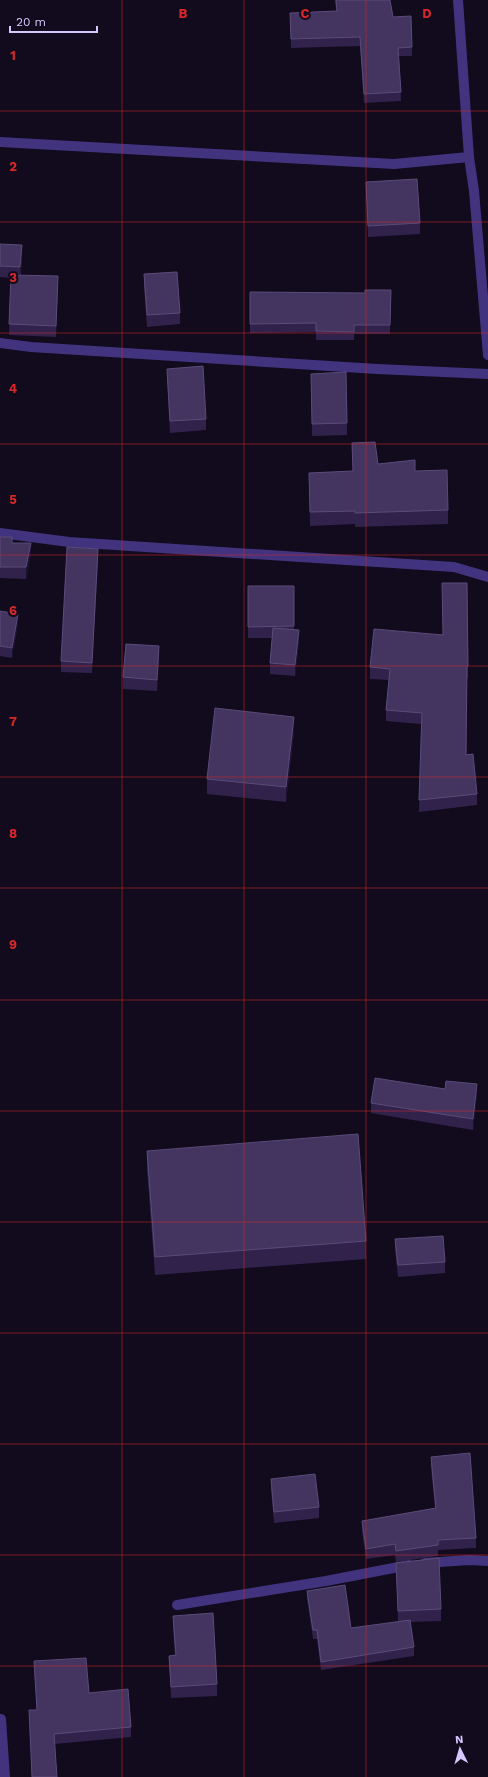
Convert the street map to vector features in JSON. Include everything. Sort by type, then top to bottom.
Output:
[{"type":"street","points":[[458,0],[469,157],[474,191],[488,355]]},
{"type":"street","points":[[0,142],[394,164],[469,157]]},
{"type":"street","points":[[0,343],[31,347],[378,369],[488,374]]},
{"type":"street","points":[[0,533],[69,542],[454,567],[488,577]]},
{"type":"street","points":[[177,1605],[326,1581],[410,1565],[469,1560],[488,1561]]},
{"type":"street","points":[[1,1719],[4,1777]]},
{"type":"building","points":[[336,0],[390,0],[393,17],[411,16],[412,47],[398,48],[401,92],[364,94],[360,37],[291,39],[290,13],[337,11]]},
{"type":"building","points":[[417,179],[420,223],[368,226],[366,182]]},
{"type":"building","points":[[0,244],[22,245],[20,267],[0,266]]},
{"type":"building","points":[[177,272],[180,313],[147,315],[144,274]]},
{"type":"building","points":[[11,275],[58,276],[56,326],[9,324]]},
{"type":"building","points":[[365,290],[391,290],[390,325],[354,325],[354,332],[316,331],[316,323],[250,324],[250,292],[365,293]]},
{"type":"building","points":[[203,366],[206,419],[170,421],[167,369]]},
{"type":"building","points":[[346,372],[347,423],[312,424],[311,374]]},
{"type":"building","points":[[375,442],[378,464],[415,460],[415,471],[447,470],[448,510],[355,513],[355,511],[310,512],[309,473],[353,471],[352,443]]},
{"type":"building","points":[[0,537],[12,537],[12,543],[31,543],[26,567],[0,567]]},
{"type":"building","points":[[67,547],[98,549],[92,663],[61,661]]},
{"type":"building","points":[[442,583],[467,583],[468,666],[466,755],[473,754],[477,794],[419,800],[422,713],[386,710],[390,669],[370,667],[374,629],[443,635]]},
{"type":"building","points":[[248,586],[294,586],[294,626],[248,627]]},
{"type":"building","points":[[0,611],[18,614],[12,648],[0,646]]},
{"type":"building","points":[[273,628],[299,630],[295,665],[270,663]]},
{"type":"building","points":[[126,644],[159,646],[157,680],[123,677]]},
{"type":"building","points":[[215,708],[294,717],[286,787],[207,779]]},
{"type":"building","points":[[375,1078],[445,1089],[446,1081],[477,1084],[473,1119],[371,1103]]},
{"type":"building","points":[[358,1134],[366,1241],[155,1257],[147,1151]]},
{"type":"building","points":[[443,1236],[445,1262],[398,1265],[395,1239]]},
{"type":"building","points":[[470,1453],[476,1538],[438,1540],[438,1545],[396,1551],[395,1544],[366,1549],[362,1521],[436,1508],[431,1457]]},
{"type":"building","points":[[315,1474],[319,1507],[274,1512],[271,1479]]},
{"type":"building","points":[[439,1558],[441,1609],[398,1611],[396,1563]]},
{"type":"building","points":[[345,1585],[351,1628],[410,1620],[414,1647],[321,1662],[317,1630],[313,1630],[307,1591]]},
{"type":"building","points":[[213,1613],[217,1684],[171,1687],[169,1656],[176,1655],[173,1616]]},
{"type":"building","points":[[86,1658],[89,1693],[128,1689],[131,1727],[54,1734],[57,1777],[32,1777],[29,1710],[37,1710],[34,1661]]}]
